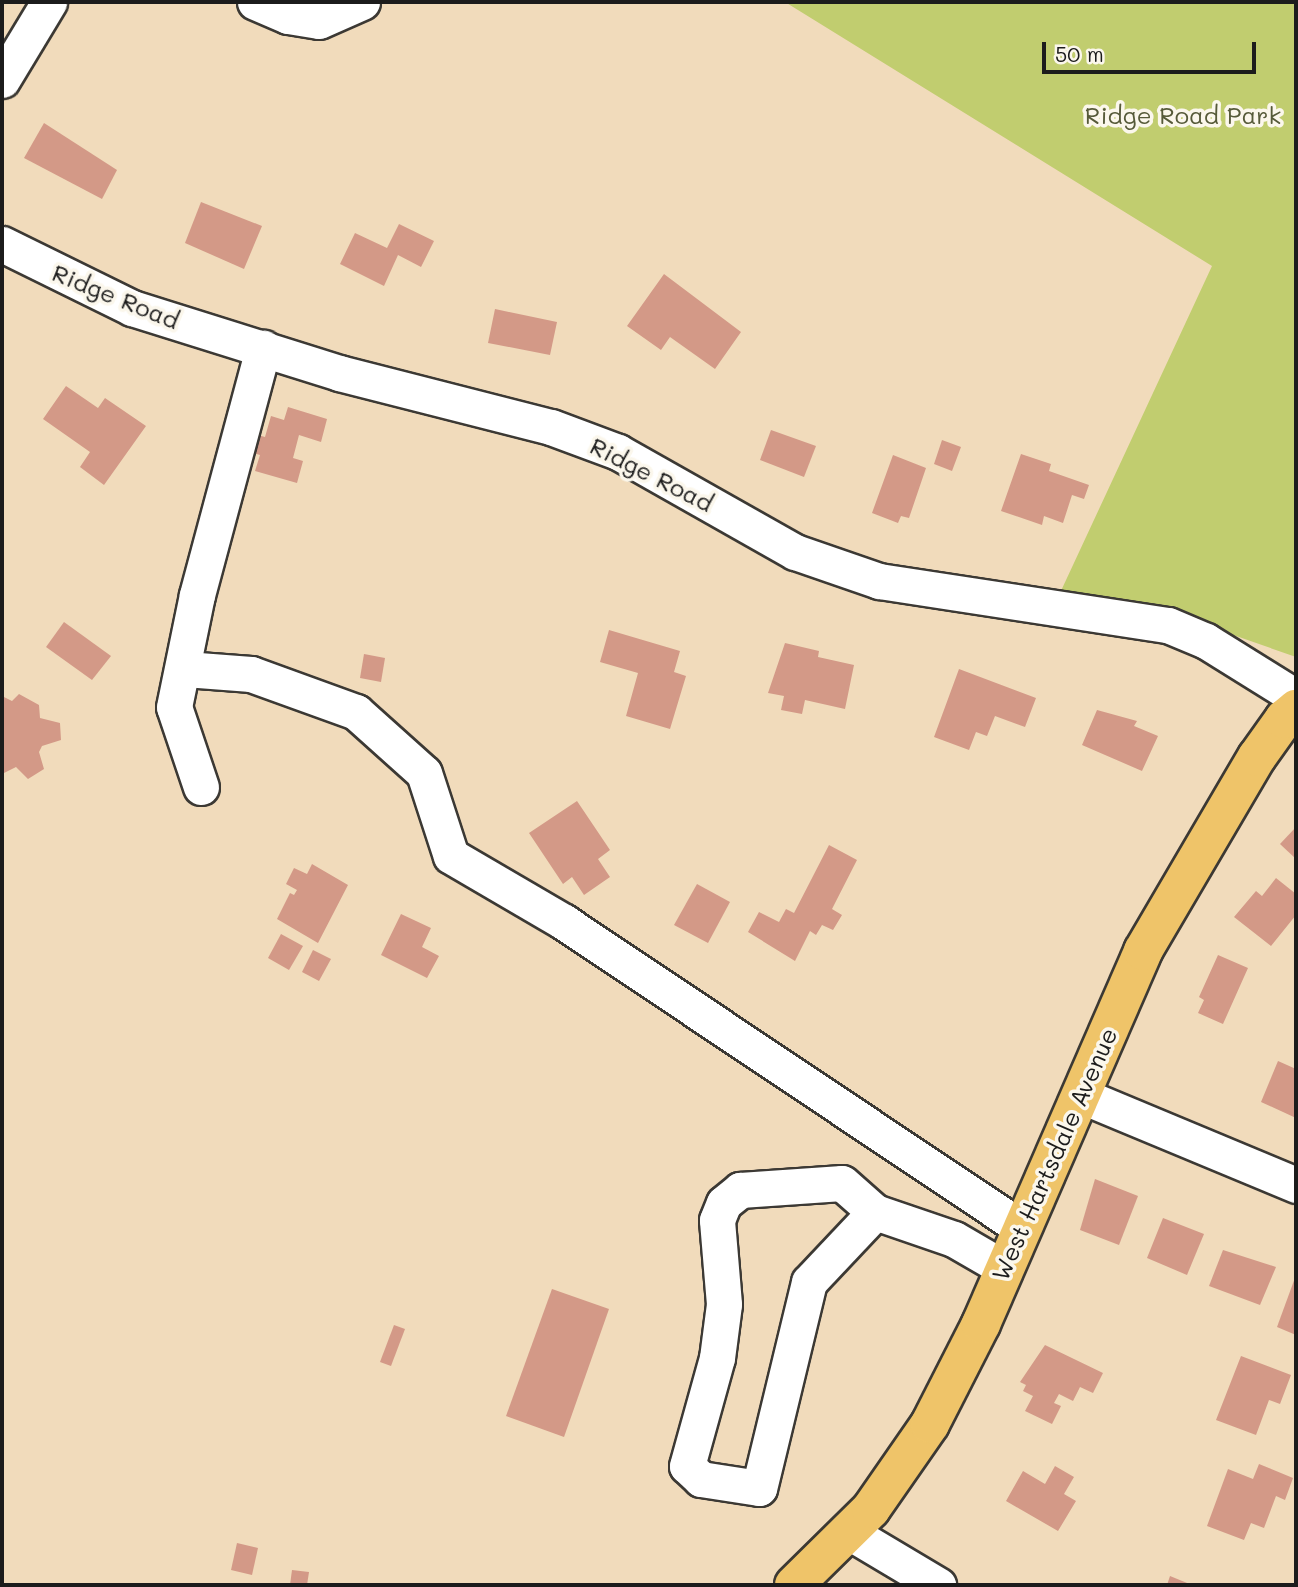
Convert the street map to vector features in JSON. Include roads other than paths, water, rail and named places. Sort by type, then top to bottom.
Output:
[{"type":"main road","name":"West Hartsdale Avenue","points":[[794,1585],[871,1508],[930,1424],[1004,1268],[1143,951],[1205,839],[1268,740],[1296,709]]},
{"type":"street","points":[[2,80],[49,2]]},
{"type":"street","points":[[256,2],[288,16],[319,21],[362,2]]},
{"type":"street","name":"Ridge Road","points":[[2,244],[132,308],[339,373],[573,435],[618,452],[795,552],[879,581],[1168,625],[1206,641],[1296,696]]},
{"type":"street","points":[[201,787],[173,707],[185,669],[197,595],[262,348]]},
{"type":"street","points":[[185,669],[251,674],[356,712],[424,773],[452,856],[564,922],[1020,1227]]},
{"type":"street","points":[[1080,1095],[1296,1185]]},
{"type":"street","points":[[875,1212],[809,1282],[759,1488],[701,1479],[687,1466],[717,1358],[724,1304],[717,1220],[724,1203],[740,1190],[842,1183],[875,1212],[954,1238],[1004,1268]]},
{"type":"street","points":[[849,1532],[938,1585]]},
{"type":"park label","name":"Ridge Road Park","points":[[1183,115]]}]
